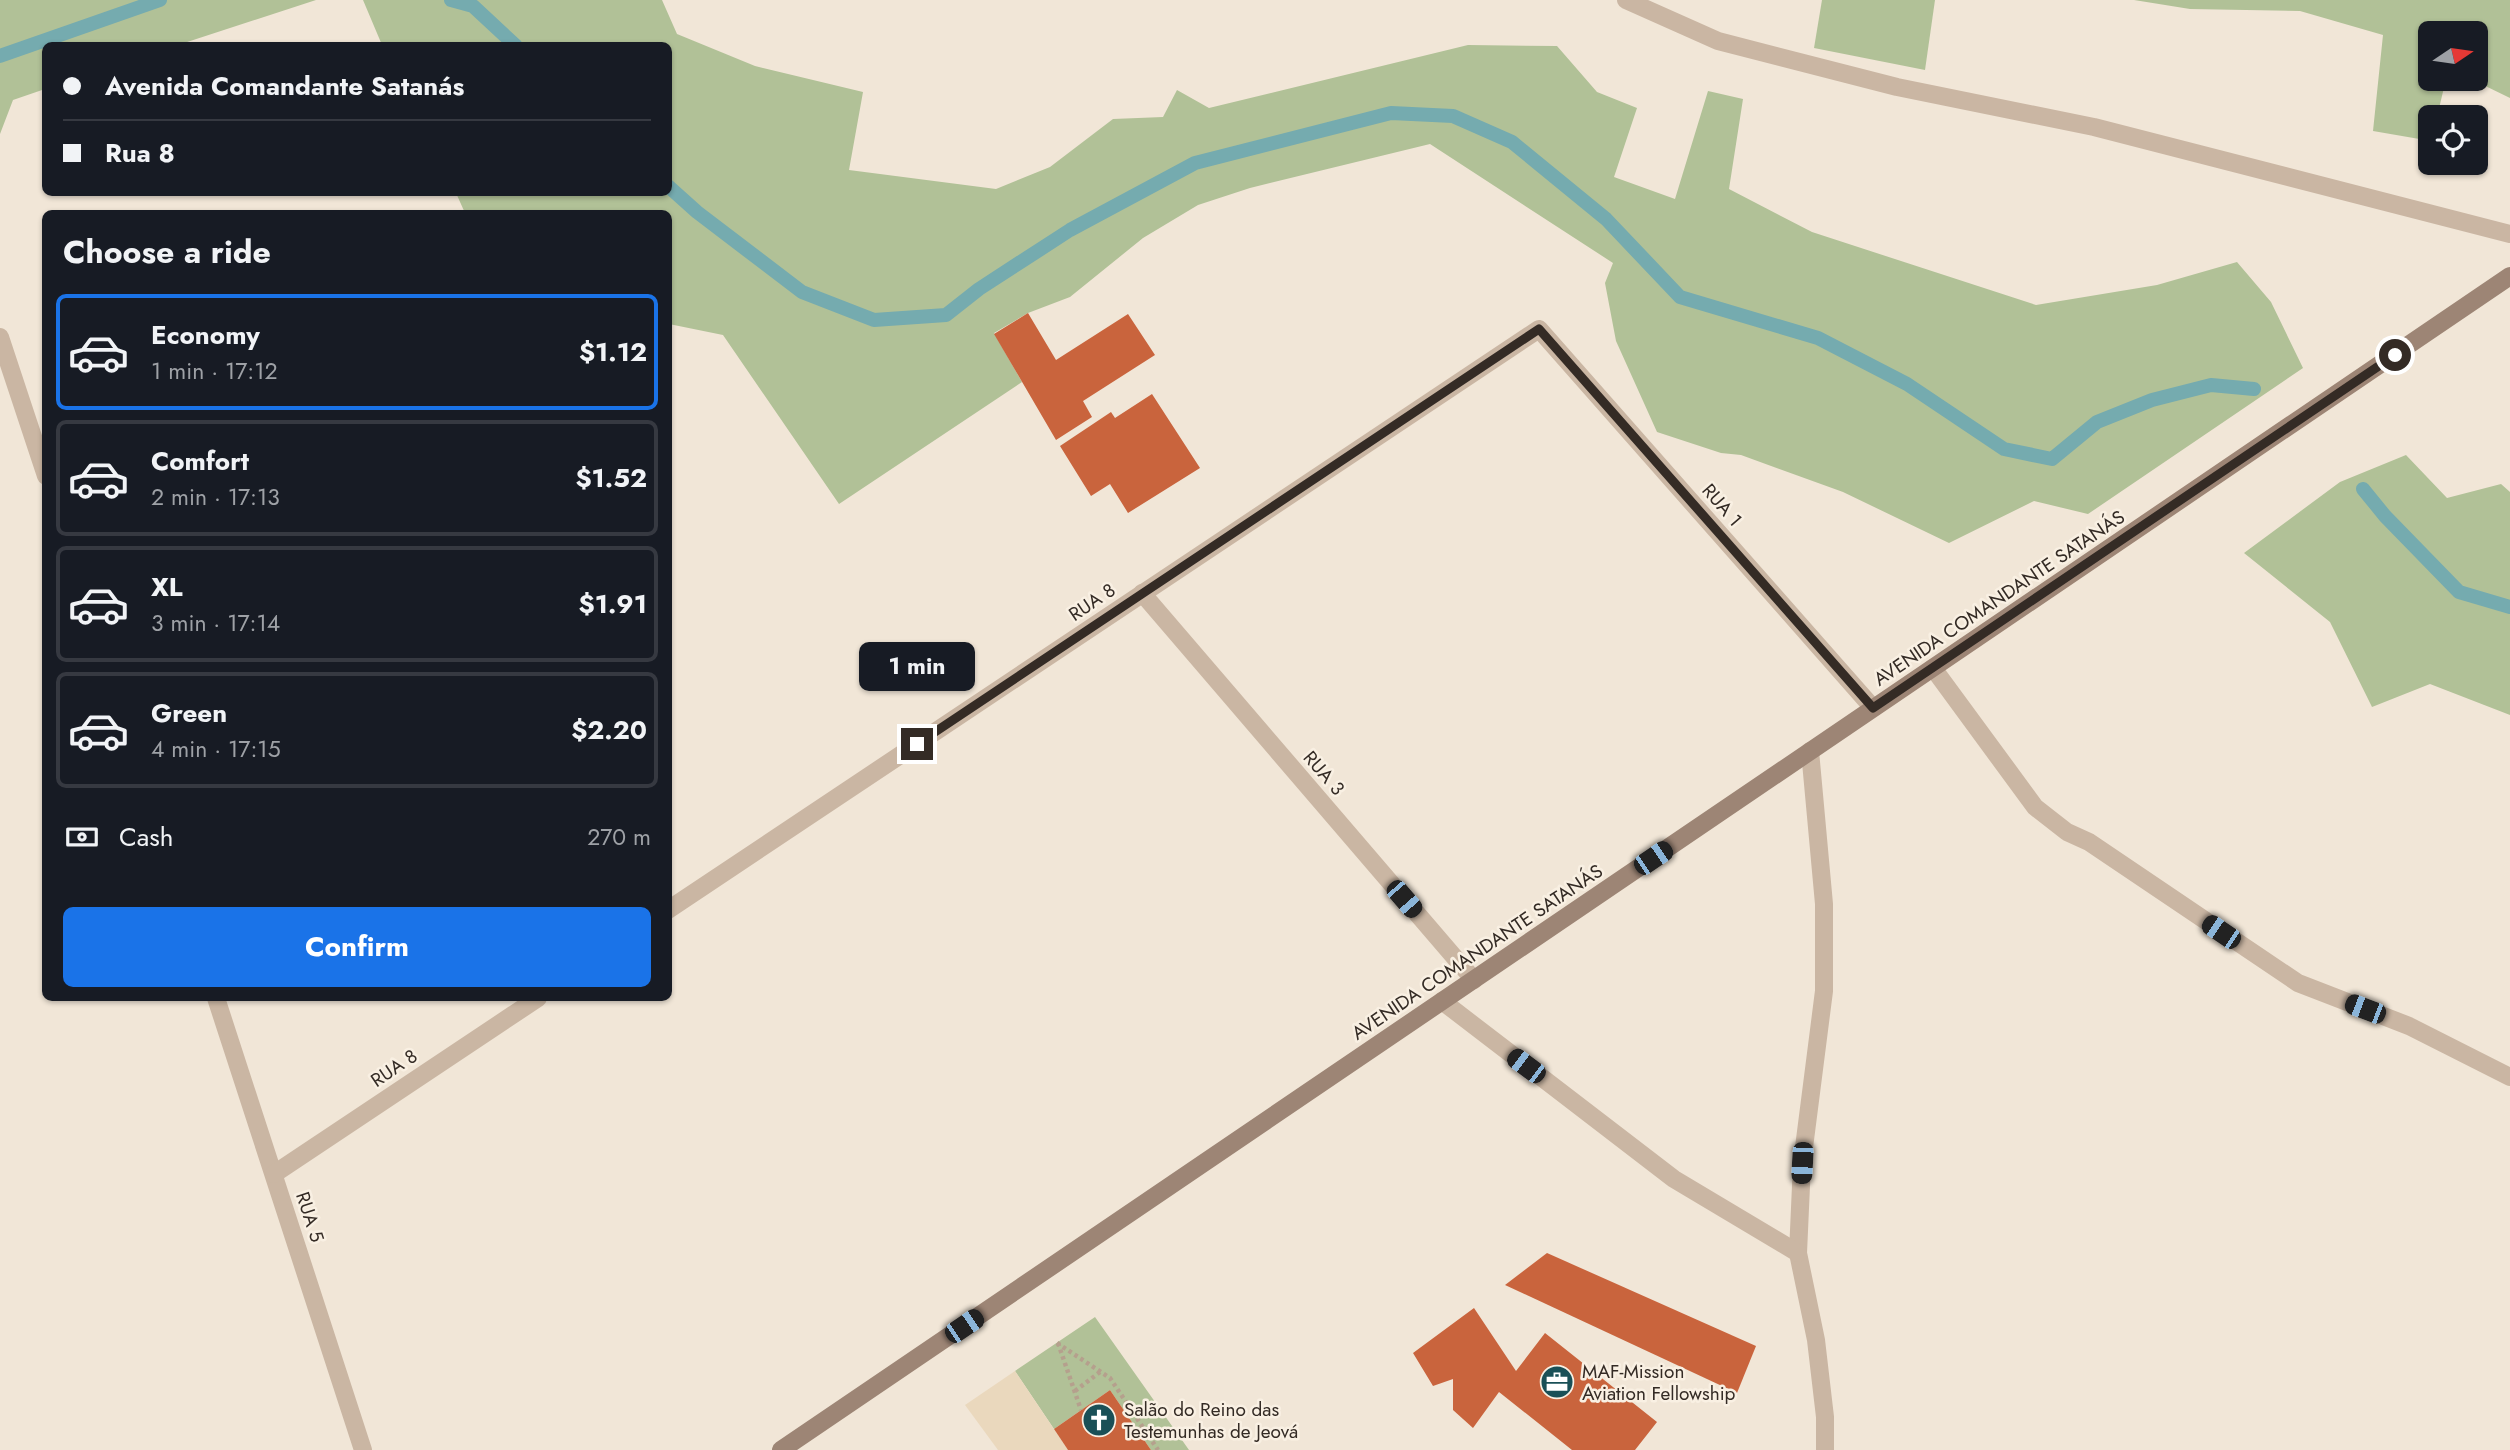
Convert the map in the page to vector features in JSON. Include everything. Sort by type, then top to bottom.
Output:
[{"type":"street","points":[[1626,0],[1718,41],[1897,87],[2094,127],[2510,234]]},
{"type":"street","name":"AVENIDA COMANDANTE SATANÁS","points":[[781,1450],[2510,276]]},
{"type":"street","name":"RUA 8","points":[[672,907],[1539,329]]},
{"type":"street","name":"RUA 1","points":[[1539,329],[1873,708]]},
{"type":"street","points":[[0,337],[42,464]]},
{"type":"street","name":"RUA 3","points":[[1142,593],[1474,980]]},
{"type":"street","points":[[1933,668],[2035,807],[2067,832],[2089,842],[2298,983],[2409,1026],[2510,1077]]},
{"type":"street","points":[[1810,751],[1824,904],[1824,991],[1802,1163],[1798,1253],[1816,1340],[1825,1417],[1825,1450]]},
{"type":"street","name":"RUA 5","points":[[217,1001],[363,1450]]},
{"type":"street","name":"RUA 8","points":[[274,1174],[534,1001]]},
{"type":"street","points":[[1442,1002],[1674,1179],[1798,1253]]},
{"type":"path","points":[[1081,1410],[1057,1343],[1110,1378],[1158,1450]]},
{"type":"path","points":[[1075,1391],[1100,1372]]},
{"type":"green space","points":[[0,0],[316,0],[187,42],[42,42],[42,90],[13,100],[0,134]]},
{"type":"green space","points":[[363,0],[662,0],[677,34],[755,66],[863,92],[849,170],[996,189],[1050,167],[1113,119],[1163,117],[1177,90],[1209,108],[1468,45],[1557,46],[1597,92],[1637,108],[1614,177],[1675,199],[1708,91],[1743,99],[1729,189],[1812,232],[2036,305],[2157,285],[2237,262],[2271,302],[2303,368],[2088,514],[2034,501],[1949,543],[1843,492],[1741,455],[1721,453],[1657,432],[1616,341],[1605,283],[1613,263],[1430,144],[1250,188],[1198,205],[1143,238],[1070,297],[1028,313],[994,333],[1022,382],[839,504],[723,335],[672,325],[672,210],[464,210],[457,196],[672,196],[672,42],[381,42]]},
{"type":"green space","points":[[1822,0],[1935,0],[1925,70],[1814,48]]},
{"type":"green space","points":[[2134,0],[2510,0],[2510,98],[2488,87],[2488,21],[2418,21],[2418,91],[2443,91],[2440,105],[2418,105],[2418,139],[2373,131],[2383,35],[2300,11],[2190,9]]},
{"type":"green space","points":[[2406,455],[2447,498],[2501,484],[2510,492],[2510,715],[2430,684],[2372,707],[2330,622],[2244,553],[2340,482]]},
{"type":"green space","points":[[1095,1317],[1189,1450],[1151,1450],[1110,1390],[1054,1429],[1015,1371]]},
{"type":"shaded area","points":[[1015,1371],[1068,1450],[998,1450],[965,1405]]},
{"type":"building","points":[[1028,313],[1056,360],[1128,314],[1155,355],[1083,401],[1092,417],[1056,440],[994,334]]},
{"type":"building","points":[[1152,394],[1200,468],[1128,513],[1110,484],[1091,496],[1060,446],[1111,412],[1115,418]]},
{"type":"building","points":[[1547,1253],[1756,1346],[1737,1393],[1505,1285]]},
{"type":"building","name":"MAF-Mission Aviation Fellowship","points":[[1474,1308],[1516,1371],[1545,1333],[1657,1422],[1635,1450],[1572,1450],[1499,1392],[1473,1428],[1453,1410],[1453,1379],[1433,1386],[1413,1353]]},
{"type":"building","name":"Salão do Reino das Testemunhas de Jeová","points":[[1110,1390],[1151,1450],[1068,1450],[1054,1429]]},
{"type":"waterway","points":[[0,56],[160,0]]},
{"type":"waterway","points":[[451,0],[473,6],[512,42]]},
{"type":"waterway","points":[[672,190],[697,212],[802,292],[874,320],[946,315],[979,289],[1070,230],[1195,163],[1391,113],[1453,116],[1512,142],[1606,219],[1680,297],[1818,338],[1907,384],[2004,449],[2052,459],[2097,422],[2152,400],[2211,385],[2254,389]]},
{"type":"waterway","points":[[2363,489],[2385,516],[2459,592],[2510,607]]},
{"type":"place","name":"MAF-Mission Aviation Fellowship","points":[[1557,1382]]},
{"type":"place","name":"Salão do Reino das Testemunhas de Jeová","points":[[1099,1420]]},
{"type":"route","points":[[917,744],[1539,329],[1873,708],[2395,355]]}]
